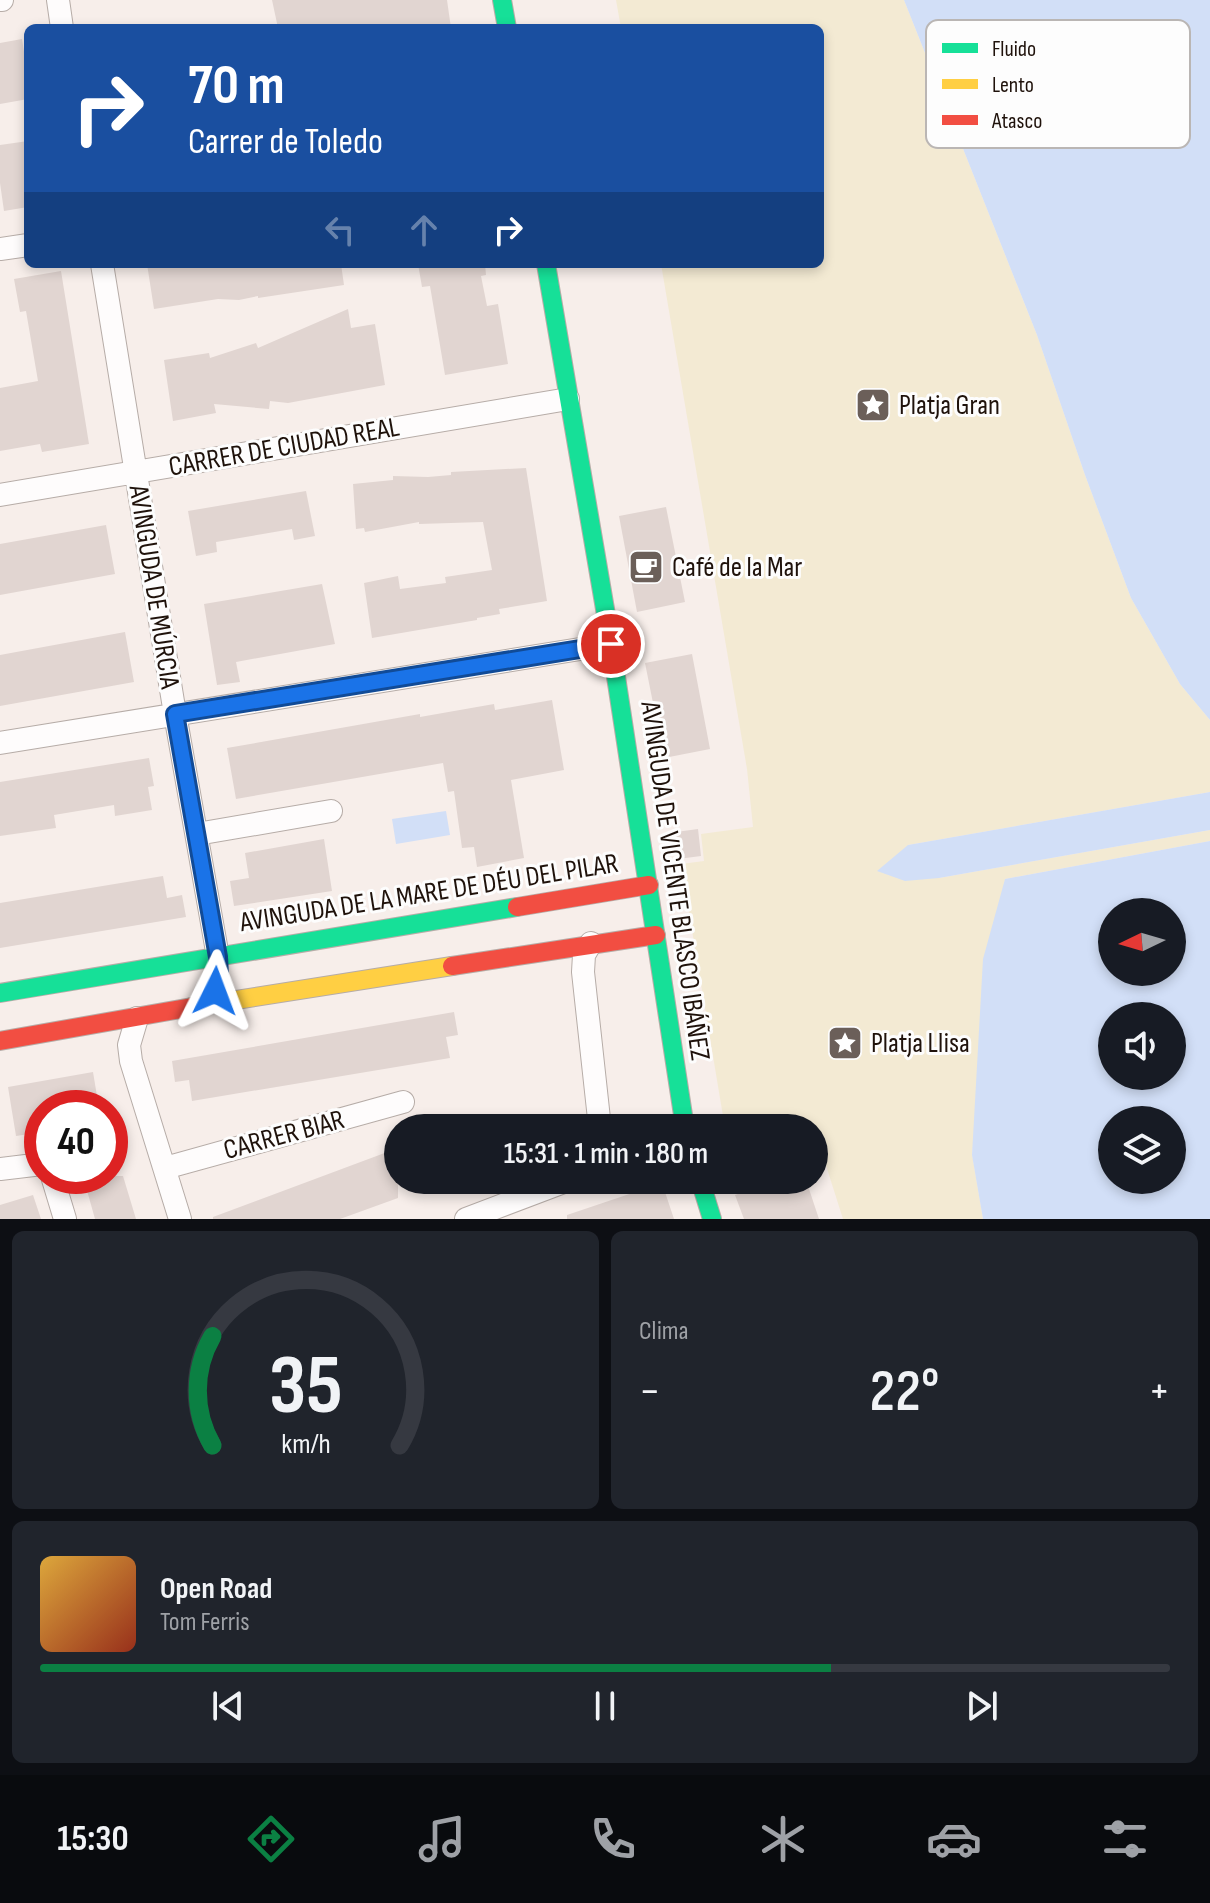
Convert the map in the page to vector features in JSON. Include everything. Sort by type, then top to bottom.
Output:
[{"type":"street","points":[[58,0],[61,24]]},
{"type":"street","points":[[502,0],[506,24]]},
{"type":"street","points":[[0,249],[24,246]]},
{"type":"street","name":"AVINGUDA DE MÚRCIA","points":[[103,268],[197,834],[217,975]]},
{"type":"street","name":"AVINGUDA DE VICENTE BLASCO IBÁÑEZ","points":[[547,268],[611,644],[682,1114]]},
{"type":"street","name":"CARRER DE CIUDAD REAL","points":[[0,495],[568,399]]},
{"type":"street","points":[[0,743],[611,644]]},
{"type":"street","points":[[197,834],[331,811]]},
{"type":"street","name":"AVINGUDA DE LA MARE DE DÉU DEL PILAR","points":[[0,993],[217,975],[649,885]]},
{"type":"street","points":[[0,1041],[591,943],[656,935]]},
{"type":"street","points":[[591,943],[584,955],[583,972],[598,1114]]},
{"type":"street","points":[[202,1006],[217,975]]},
{"type":"street","points":[[137,1018],[129,1045],[131,1061],[180,1219]]},
{"type":"street","name":"CARRER BIAR","points":[[165,1168],[403,1102]]},
{"type":"street","points":[[0,1169],[24,1166]]},
{"type":"street","points":[[57,1194],[65,1219]]},
{"type":"street","points":[[466,1219],[532,1194]]},
{"type":"street","points":[[704,1194],[712,1219]]},
{"type":"sand","name":"Platja Gran","points":[[616,0],[904,0],[926,55],[926,148],[963,148],[1037,335],[1131,598],[1180,684],[1210,720],[1210,792],[908,845],[939,878],[1210,830],[1210,841],[1005,879],[972,1154],[983,1219],[843,1219],[828,1172],[828,1114],[723,1114],[681,864],[704,861],[701,834],[753,827],[747,769],[662,268],[824,268],[824,24],[620,24]]},
{"type":"water","points":[[904,0],[1210,0],[1210,720],[1180,684],[1131,598],[1037,335],[963,148],[1190,148],[1190,20],[926,20],[926,55]]},
{"type":"water","points":[[1210,792],[1210,830],[939,878],[905,881],[877,871],[908,845]]},
{"type":"water","points":[[446,811],[450,835],[396,844],[392,819]]},
{"type":"water","points":[[1210,841],[1210,1219],[983,1219],[972,1155],[983,959],[1005,879]]},
{"type":"building","points":[[272,0],[447,0],[450,24],[277,24]]},
{"type":"building","points":[[22,39],[24,100],[0,104],[0,43]]},
{"type":"building","points":[[24,142],[24,208],[4,211],[0,145]]},
{"type":"building","points":[[148,268],[342,268],[344,285],[154,309]]},
{"type":"building","points":[[419,268],[485,268],[486,275],[481,276],[487,306],[498,304],[508,364],[445,375],[430,286],[422,287]]},
{"type":"building","points":[[61,271],[89,444],[42,452],[40,444],[0,451],[0,388],[38,381],[26,311],[20,312],[14,279]]},
{"type":"building","points":[[348,309],[351,328],[375,324],[385,385],[288,403],[270,401],[269,409],[214,404],[216,413],[173,421],[164,360],[209,353],[210,358],[256,343],[258,348]]},
{"type":"building","points":[[526,468],[547,601],[499,609],[500,614],[477,620],[372,638],[364,583],[398,576],[400,589],[446,583],[445,577],[492,570],[483,522],[419,522],[365,532],[364,528],[356,529],[353,484],[393,480],[393,476],[428,477],[451,475],[451,472]]},
{"type":"building","points":[[306,491],[315,536],[294,540],[292,529],[216,542],[217,552],[196,556],[188,511]]},
{"type":"building","points":[[666,507],[685,602],[637,612],[619,516]]},
{"type":"building","points":[[106,525],[115,574],[0,595],[0,544]]},
{"type":"building","points":[[322,584],[335,644],[236,662],[240,682],[217,685],[204,604]]},
{"type":"building","points":[[125,632],[134,682],[0,706],[0,655]]},
{"type":"building","points":[[692,654],[710,749],[664,758],[645,663]]},
{"type":"building","points":[[552,700],[564,770],[511,780],[524,858],[477,867],[474,847],[462,848],[454,791],[448,792],[443,763],[236,799],[227,748],[420,714],[420,717],[494,704],[495,710]]},
{"type":"building","points":[[149,758],[154,786],[148,787],[152,810],[115,816],[114,805],[54,815],[56,828],[0,836],[0,782]]},
{"type":"building","points":[[698,829],[701,856],[678,859],[676,832]]},
{"type":"building","points":[[324,839],[332,891],[234,906],[230,881],[249,878],[245,853]]},
{"type":"building","points":[[163,876],[167,898],[182,895],[186,917],[0,948],[0,903]]},
{"type":"building","points":[[454,1012],[458,1035],[446,1037],[450,1058],[192,1101],[189,1080],[175,1082],[172,1061]]},
{"type":"building","points":[[93,1072],[96,1090],[24,1090],[24,1135],[16,1136],[8,1087]]},
{"type":"building","points":[[384,1153],[384,1194],[398,1194],[398,1198],[340,1219],[213,1217]]},
{"type":"building","points":[[128,1193],[136,1219],[95,1219],[88,1194]]},
{"type":"building","points":[[629,1194],[666,1194],[674,1219],[567,1219],[567,1215]]},
{"type":"building","points":[[811,1194],[819,1219],[744,1219],[735,1195]]},
{"type":"building","points":[[33,1195],[41,1219],[0,1219],[0,1205]]},
{"type":"traffic: fast","points":[[502,0],[506,24]]},
{"type":"traffic: fast","points":[[547,268],[611,644],[683,1114]]},
{"type":"traffic: fast","points":[[0,993],[517,907]]},
{"type":"traffic: fast","points":[[704,1194],[712,1219]]},
{"type":"traffic: slow","points":[[192,1007],[452,966]]},
{"type":"traffic: jam","points":[[517,907],[649,885]]},
{"type":"traffic: jam","points":[[452,966],[656,935]]},
{"type":"traffic: jam","points":[[0,1041],[192,1007]]},
{"type":"place","name":"Platja Gran","points":[[873,405]]},
{"type":"place","name":"Café de la Mar","points":[[646,567]]},
{"type":"place","name":"Platja Llisa","points":[[845,1043]]},
{"type":"route","points":[[215,991],[219,976],[218,957],[175,714],[611,644]]}]
